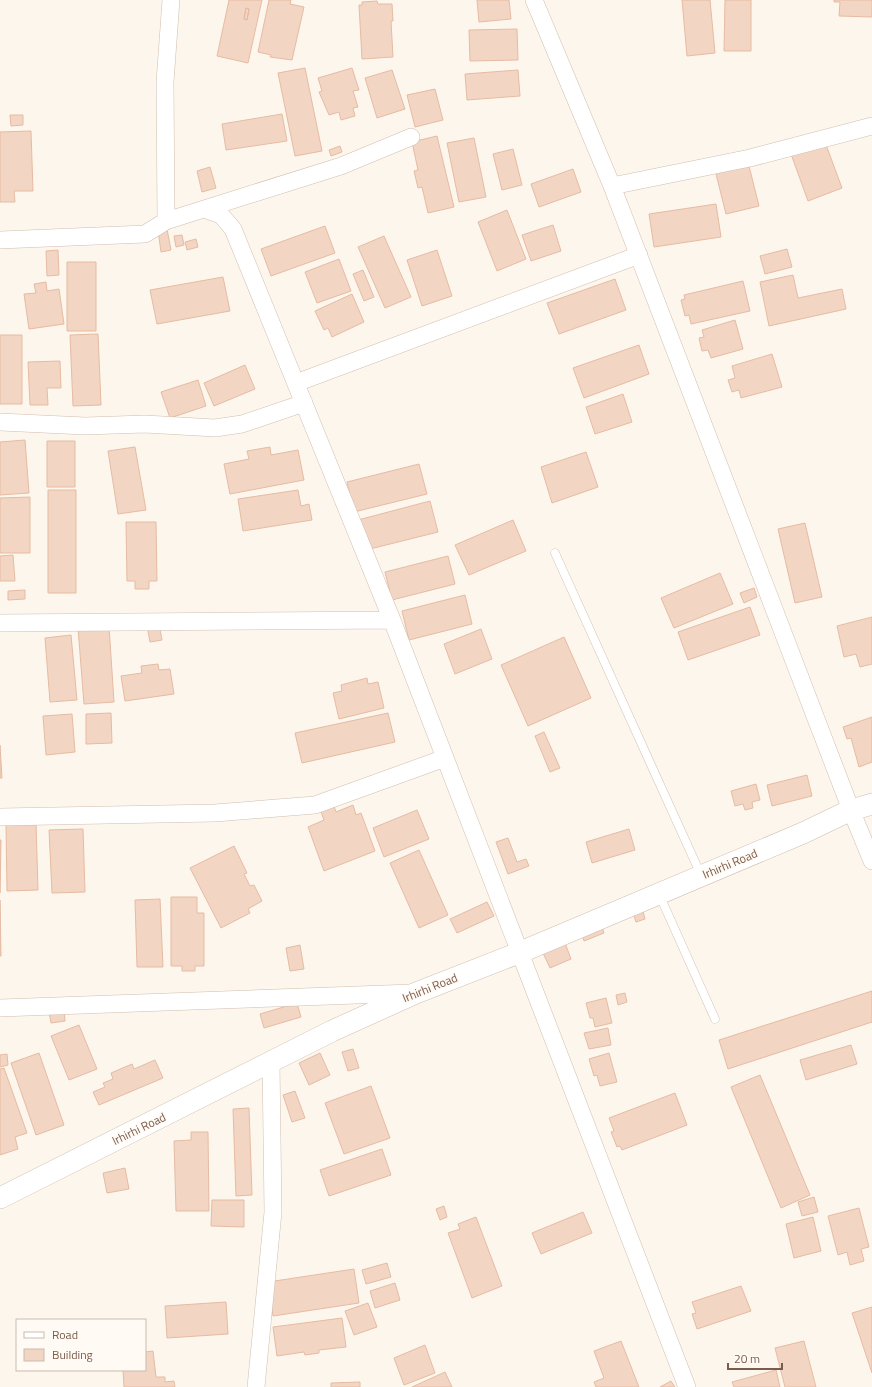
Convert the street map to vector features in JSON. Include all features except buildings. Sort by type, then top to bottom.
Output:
[{"type":"street","points":[[166,221],[165,82],[171,0]]},
{"type":"street","points":[[534,0],[612,186],[851,810],[872,861]]},
{"type":"street","points":[[612,186],[750,158],[872,126]]},
{"type":"street","points":[[0,240],[145,234],[166,221],[341,166],[411,137]]},
{"type":"street","points":[[204,209],[222,215],[233,229],[392,620],[521,952],[687,1387]]},
{"type":"street","points":[[296,383],[639,255]]},
{"type":"street","points":[[0,422],[85,426],[145,424],[215,428],[242,424],[304,403]]},
{"type":"street","points":[[0,623],[392,620]]},
{"type":"street","points":[[0,817],[215,814],[315,805],[445,758]]},
{"type":"street","name":"Irhirhi Road","points":[[0,1198],[332,1031],[416,993],[521,952],[659,894],[803,833],[851,810],[872,804]]},
{"type":"street","points":[[0,1008],[416,993]]},
{"type":"street","points":[[256,1387],[273,1212],[271,1062]]},
{"type":"lane","points":[[556,553],[701,876]]},
{"type":"lane","points":[[659,894],[715,1020]]}]
